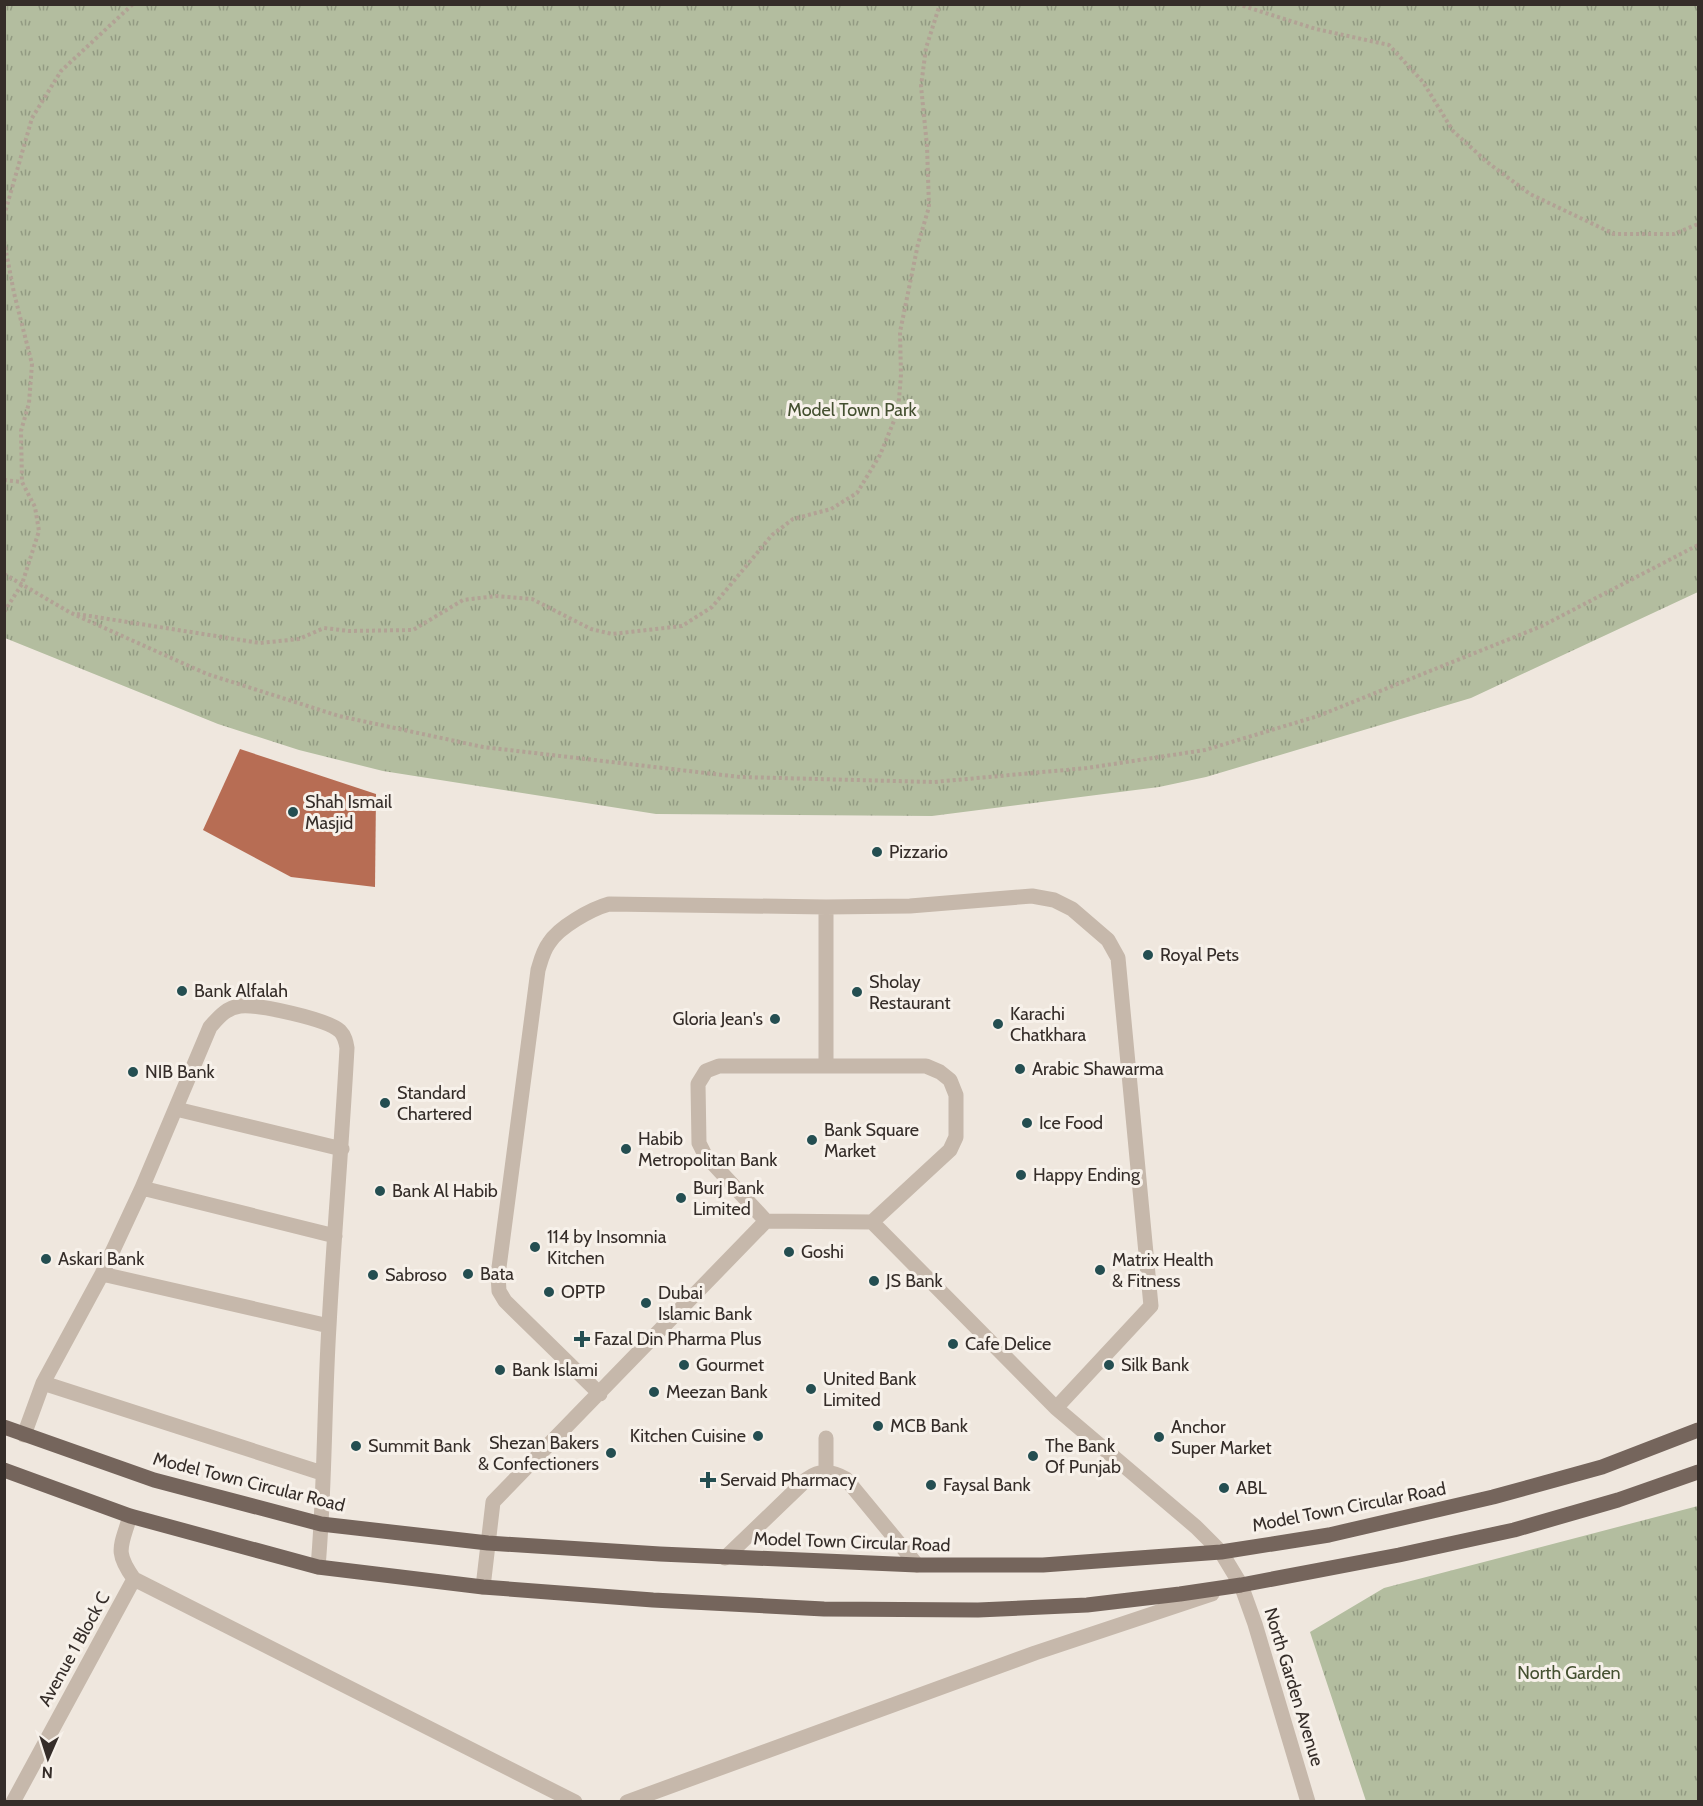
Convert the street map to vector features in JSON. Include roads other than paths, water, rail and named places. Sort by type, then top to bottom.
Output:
[{"type":"main road","name":"Model Town Circular Road","points":[[4,1427],[154,1480],[321,1524],[488,1544],[725,1558],[917,1565],[1043,1565],[1221,1552],[1329,1535],[1493,1497],[1602,1467],[1698,1430]]},
{"type":"main road","points":[[4,1470],[129,1516],[318,1567],[483,1587],[653,1600],[824,1609],[978,1610],[1087,1605],[1241,1585],[1399,1555],[1514,1530],[1618,1500],[1698,1472]]},
{"type":"street","points":[[600,1394],[505,1301],[499,1292],[499,1263],[536,981],[542,953],[550,940],[580,917],[609,904],[826,907],[938,904],[1032,896],[1054,900],[1072,909],[1108,940],[1118,958],[1151,1306],[1056,1408]]},
{"type":"street","points":[[826,907],[826,1066]]},
{"type":"street","points":[[24,1435],[43,1383],[102,1274],[142,1188],[210,1027],[224,1012],[240,1006],[267,1007],[328,1024],[339,1030],[345,1039],[347,1048],[329,1326],[318,1567]]},
{"type":"street","points":[[719,1066],[826,1066],[926,1066],[940,1072],[950,1080],[956,1095],[956,1137],[950,1150],[872,1222],[766,1221],[705,1155],[699,1143],[698,1084],[706,1071],[719,1066]]},
{"type":"street","points":[[176,1109],[342,1149]]},
{"type":"street","points":[[142,1188],[335,1236]]},
{"type":"street","points":[[483,1587],[493,1502],[766,1221]]},
{"type":"street","name":"North Garden Avenue","points":[[872,1222],[1056,1408],[1196,1527],[1221,1552],[1241,1585],[1255,1624],[1308,1802]]},
{"type":"street","points":[[102,1274],[329,1326]]},
{"type":"street","points":[[43,1383],[322,1473]]},
{"type":"street","points":[[826,1438],[826,1471]]},
{"type":"street","points":[[725,1558],[807,1479],[815,1473],[826,1471],[837,1473],[846,1479],[917,1565]]},
{"type":"street","points":[[129,1516],[120,1550],[124,1566],[134,1579],[575,1802]]},
{"type":"street","name":"Avenue 1 Block C","points":[[13,1802],[134,1579]]},
{"type":"street","points":[[627,1802],[1035,1653],[1241,1585]]},
{"type":"place","name":"Shah Ismail Masjid","points":[[293,812]]},
{"type":"place","name":"Pizzario","points":[[877,852]]},
{"type":"place","name":"Royal Pets","points":[[1148,955]]},
{"type":"place","name":"Bank Alfalah","points":[[182,991]]},
{"type":"place","name":"Sholay Restaurant","points":[[857,992]]},
{"type":"place","name":"Gloria Jean's","points":[[775,1019]]},
{"type":"place","name":"Karachi Chatkhara","points":[[998,1024]]},
{"type":"place","name":"Arabic Shawarma","points":[[1020,1069]]},
{"type":"place","name":"NIB Bank","points":[[133,1072]]},
{"type":"place","name":"Standard Chartered","points":[[385,1103]]},
{"type":"place","name":"Ice Food","points":[[1027,1123]]},
{"type":"place","name":"Bank Square Market","points":[[812,1140]]},
{"type":"place","name":"Habib Metropolitan Bank","points":[[626,1149]]},
{"type":"place","name":"Happy Ending","points":[[1021,1175]]},
{"type":"place","name":"Bank Al Habib","points":[[380,1191]]},
{"type":"place","name":"Burj Bank Limited","points":[[681,1198]]},
{"type":"place","name":"114 by Insomnia Kitchen","points":[[535,1247]]},
{"type":"place","name":"Goshi","points":[[789,1252]]},
{"type":"place","name":"Askari Bank","points":[[46,1259]]},
{"type":"place","name":"Matrix Health & Fitness","points":[[1100,1270]]},
{"type":"place","name":"Bata","points":[[468,1274]]},
{"type":"place","name":"Sabroso","points":[[373,1275]]},
{"type":"place","name":"JS Bank","points":[[874,1281]]},
{"type":"place","name":"OPTP","points":[[549,1292]]},
{"type":"place","name":"Dubai Islamic Bank","points":[[646,1303]]},
{"type":"place","name":"Fazal Din Pharma Plus","points":[[582,1339]]},
{"type":"place","name":"Cafe Delice","points":[[953,1344]]},
{"type":"place","name":"Gourmet","points":[[684,1365]]},
{"type":"place","name":"Silk Bank","points":[[1109,1365]]},
{"type":"place","name":"Bank Islami","points":[[500,1370]]},
{"type":"place","name":"United Bank Limited","points":[[811,1389]]},
{"type":"place","name":"Meezan Bank","points":[[654,1392]]},
{"type":"place","name":"MCB Bank","points":[[878,1426]]},
{"type":"place","name":"Kitchen Cuisine","points":[[758,1436]]},
{"type":"place","name":"Anchor Super Market","points":[[1159,1437]]},
{"type":"place","name":"Summit Bank","points":[[356,1446]]},
{"type":"place","name":"Shezan Bakers & Confectioners","points":[[611,1453]]},
{"type":"place","name":"The Bank Of Punjab","points":[[1033,1456]]},
{"type":"place","name":"Servaid Pharmacy","points":[[708,1480]]},
{"type":"place","name":"Faysal Bank","points":[[931,1485]]},
{"type":"place","name":"ABL","points":[[1224,1488]]},
{"type":"park label","name":"Model Town Park","points":[[852,410]]},
{"type":"park label","name":"North Garden","points":[[1569,1673]]}]
